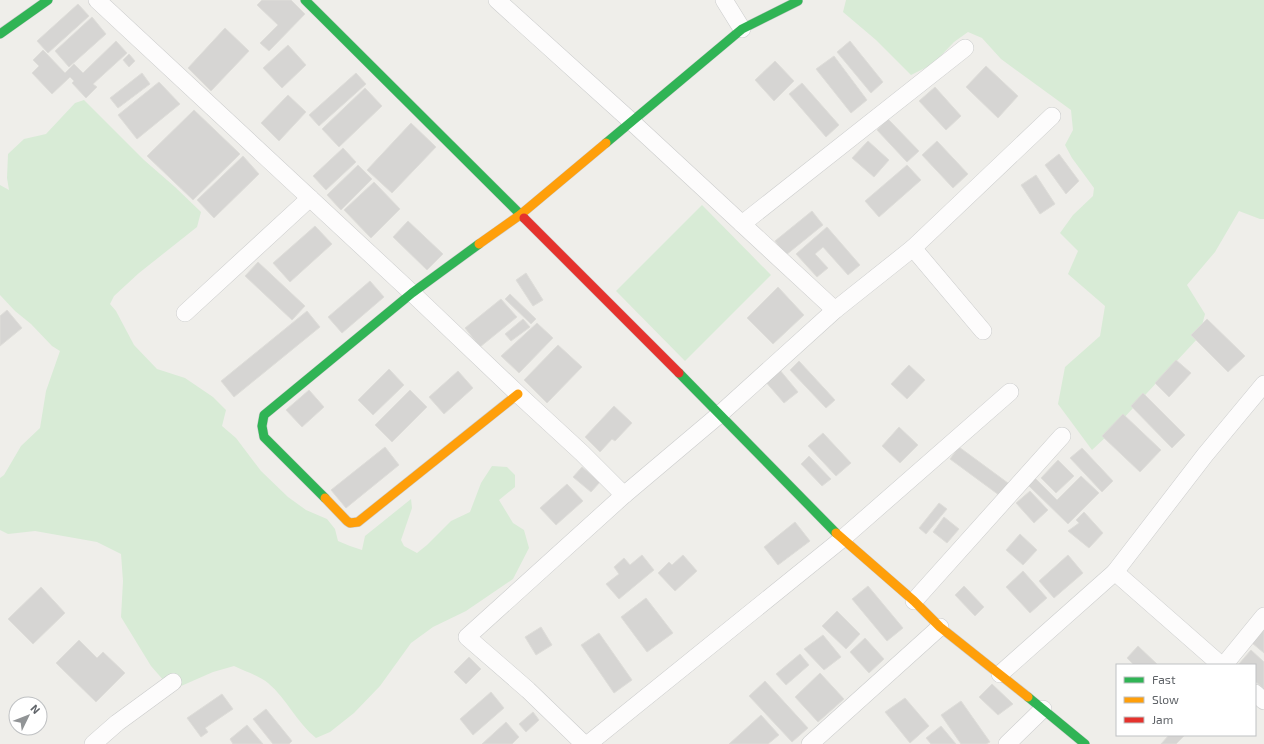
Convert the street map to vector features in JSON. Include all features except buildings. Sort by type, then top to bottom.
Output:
[{"type":"street","points":[[0,34],[48,0]]},
{"type":"street","points":[[97,0],[412,293],[582,453],[624,495]]},
{"type":"street","points":[[305,0],[720,414],[842,539],[914,601],[940,627],[1085,744]]},
{"type":"street","points":[[497,0],[632,122],[835,310]]},
{"type":"street","points":[[724,0],[742,29]]},
{"type":"street","points":[[518,394],[358,522],[350,523],[347,521],[264,437],[262,429],[264,415],[412,293],[520,215],[742,29],[798,1]]},
{"type":"street","points":[[742,224],[965,48]]},
{"type":"street","points":[[584,744],[528,690],[467,636],[624,495],[720,414],[835,310],[913,248],[1052,116]]},
{"type":"street","points":[[185,313],[310,198]]},
{"type":"street","points":[[913,248],[983,331]]},
{"type":"street","points":[[1000,674],[1115,572],[1205,455],[1264,384]]},
{"type":"street","points":[[588,744],[842,539],[1010,392]]},
{"type":"street","points":[[914,601],[1062,436]]},
{"type":"street","points":[[1115,572],[1219,664]]},
{"type":"street","points":[[1225,664],[1264,616]]},
{"type":"street","points":[[810,744],[940,627]]},
{"type":"street","points":[[93,744],[117,723],[173,682]]},
{"type":"street","points":[[1256,695],[1264,701]]},
{"type":"street","points":[[1007,744],[1043,709]]},
{"type":"green space","points":[[846,0],[1264,0],[1264,219],[1260,219],[1239,211],[1215,252],[1187,285],[1205,314],[1199,337],[1108,435],[1092,450],[1058,404],[1065,367],[1100,336],[1105,306],[1068,274],[1078,251],[1060,233],[1073,215],[1093,196],[1094,188],[1072,158],[1065,145],[1073,130],[1071,110],[1001,59],[982,38],[968,32],[954,42],[933,64],[911,75],[876,40],[843,12]]},
{"type":"green space","points":[[84,100],[144,160],[201,212],[197,227],[139,273],[114,296],[110,304],[116,311],[134,345],[157,369],[185,378],[213,397],[226,410],[222,426],[236,438],[261,471],[288,497],[306,510],[327,519],[335,529],[338,541],[362,550],[365,536],[411,499],[412,508],[401,540],[404,546],[417,553],[451,521],[470,512],[481,483],[492,466],[507,467],[515,475],[515,487],[499,500],[513,523],[524,530],[529,548],[513,579],[466,611],[433,627],[411,643],[380,686],[354,713],[330,732],[316,738],[303,725],[275,689],[265,680],[234,666],[213,672],[172,690],[151,666],[121,617],[123,581],[121,554],[97,542],[35,531],[8,534],[0,530],[0,478],[4,475],[21,446],[40,428],[46,391],[60,351],[52,346],[0,295],[0,185],[9,190],[7,178],[8,154],[24,139],[46,134],[75,103]]},
{"type":"green space","points":[[702,205],[771,275],[685,361],[616,291]]},
{"type":"traffic: fast","points":[[0,34],[48,0]]},
{"type":"traffic: fast","points":[[305,0],[524,218]]},
{"type":"traffic: fast","points":[[606,143],[742,29],[798,1]]},
{"type":"traffic: fast","points":[[325,498],[264,437],[262,426],[264,415],[412,293],[479,244]]},
{"type":"traffic: fast","points":[[679,373],[836,533]]},
{"type":"traffic: fast","points":[[1028,697],[1085,744]]},
{"type":"traffic: slow","points":[[479,244],[520,215],[606,143]]},
{"type":"traffic: slow","points":[[325,498],[347,521],[350,523],[358,522],[518,394]]},
{"type":"traffic: slow","points":[[836,533],[914,601],[940,627],[1028,697]]},
{"type":"traffic: jam","points":[[524,218],[679,373]]}]
